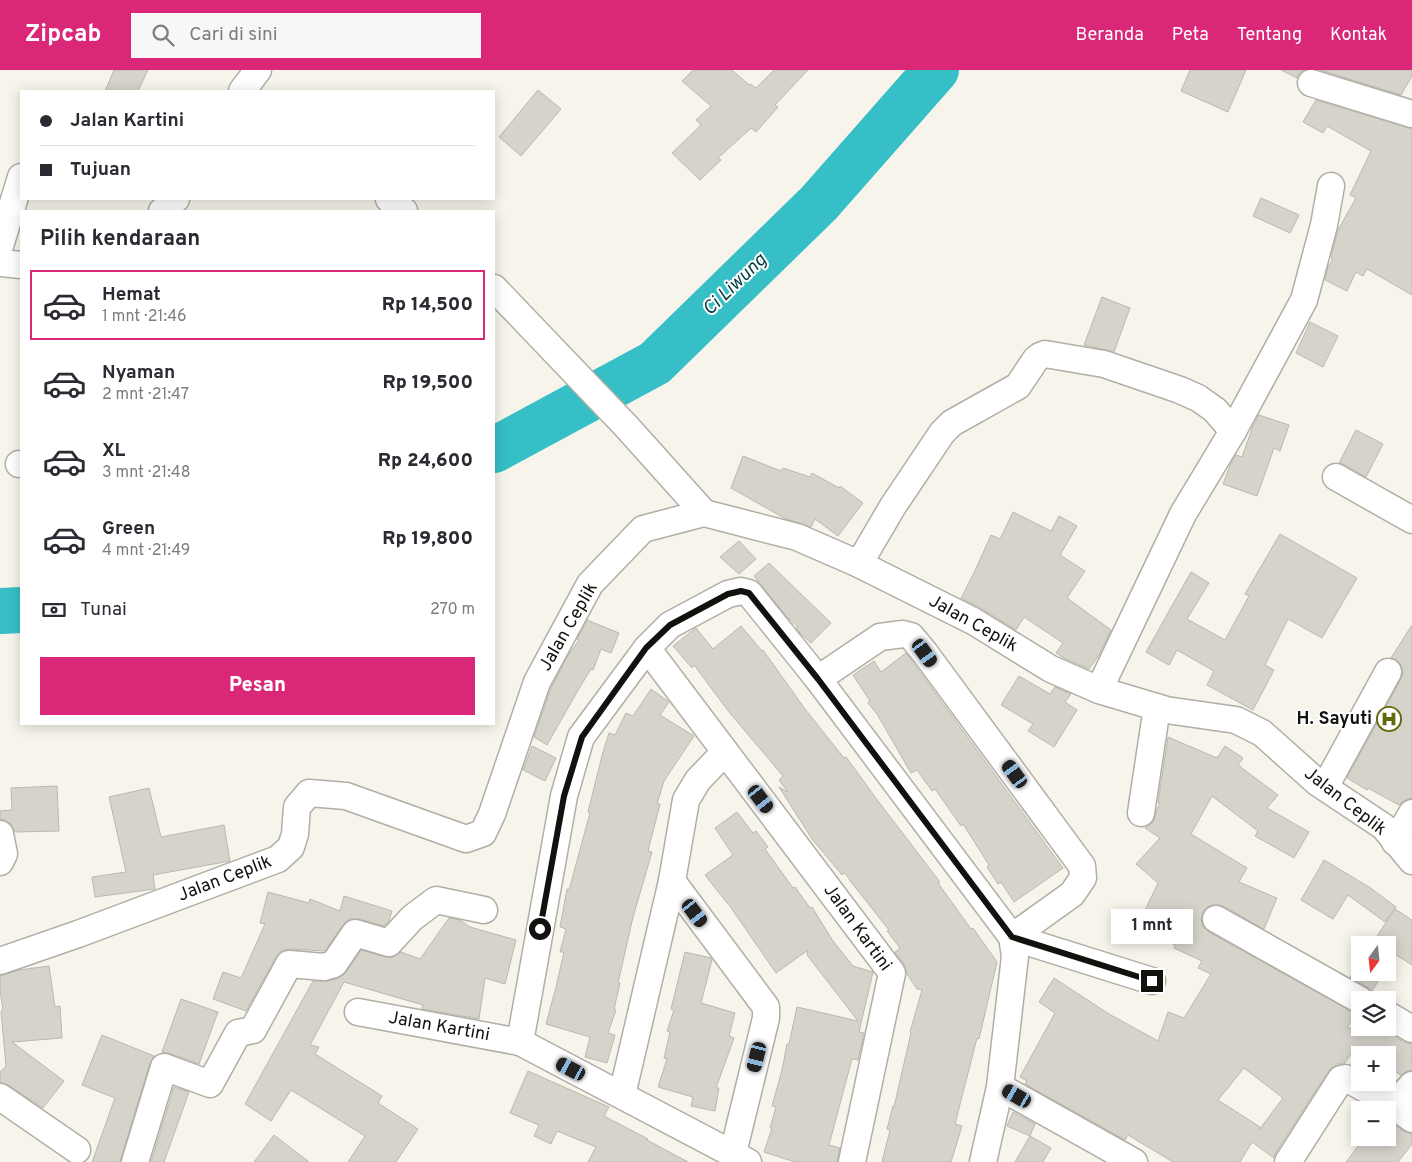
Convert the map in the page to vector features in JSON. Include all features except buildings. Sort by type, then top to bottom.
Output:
[{"type":"street","points":[[243,90],[258,70]]},
{"type":"street","points":[[262,70],[270,90]]},
{"type":"street","points":[[1311,82],[1412,114]]},
{"type":"street","points":[[0,246],[20,180]]},
{"type":"street","points":[[1099,690],[1183,514],[1233,431],[1304,300],[1324,226],[1331,186]]},
{"type":"street","points":[[163,210],[175,200]]},
{"type":"street","points":[[390,200],[403,210]]},
{"type":"street","points":[[0,263],[20,264]]},
{"type":"street","points":[[495,289],[626,426],[704,513]]},
{"type":"street","points":[[858,564],[893,506],[942,433],[952,423],[1018,386],[1036,359],[1045,354],[1104,364],[1180,390],[1198,398],[1215,410],[1233,431]]},
{"type":"street","points":[[1336,477],[1412,520]]},
{"type":"street","name":"Jalan Ceplik","points":[[0,961],[78,934],[278,859],[291,847],[297,807],[309,794],[346,796],[466,839],[483,833],[492,814],[537,682],[590,584],[643,529],[704,513],[797,537],[858,564],[973,621],[1051,669],[1099,690],[1157,707],[1236,720],[1262,733],[1325,787],[1384,828],[1404,852]]},
{"type":"street","points":[[520,1042],[564,796],[582,737],[646,648],[670,625],[728,594],[741,591],[749,593],[818,679],[1012,937],[1015,956],[1000,1087],[983,1162]]},
{"type":"street","points":[[818,679],[880,638],[903,634],[908,635],[925,653],[1082,866],[1083,878],[1072,894],[1012,937]]},
{"type":"street","name":"Jalan Kartini","points":[[646,648],[892,974],[852,1162]]},
{"type":"street","points":[[1325,787],[1388,672]]},
{"type":"street","points":[[1141,813],[1157,707]]},
{"type":"street","points":[[622,1095],[672,882],[686,800],[698,780],[725,752]]},
{"type":"street","points":[[1404,852],[1412,813]]},
{"type":"street","points":[[0,834],[4,854],[0,862]]},
{"type":"street","name":"Jalan Kartini","points":[[358,1012],[520,1042],[741,1157],[766,1018],[766,1007],[672,882]]},
{"type":"street","points":[[135,1162],[164,1067],[210,1084],[238,1032],[253,1030],[289,964],[324,967],[334,964],[355,932],[389,943],[412,918],[436,900],[484,910]]},
{"type":"street","points":[[1216,919],[1351,995]]},
{"type":"street","points":[[1012,937],[1152,981]]},
{"type":"street","points":[[1396,1020],[1412,1029]]},
{"type":"street","points":[[1288,1162],[1340,1079],[1345,1078],[1407,1103]]},
{"type":"street","points":[[1000,1087],[1134,1162]]},
{"type":"street","points":[[0,1097],[77,1150]]},
{"type":"waterway","name":"Ci Liwung","points":[[495,449],[655,363],[819,203],[936,70]]},
{"type":"waterway","name":"Ci Liwung","points":[[0,611],[20,610]]},
{"type":"place","name":"H. Sayuti","points":[[1389,719]]},
{"type":"route","points":[[540,929],[564,796],[582,737],[646,648],[670,625],[728,594],[741,591],[749,593],[818,679],[1012,937],[1152,981]]}]
